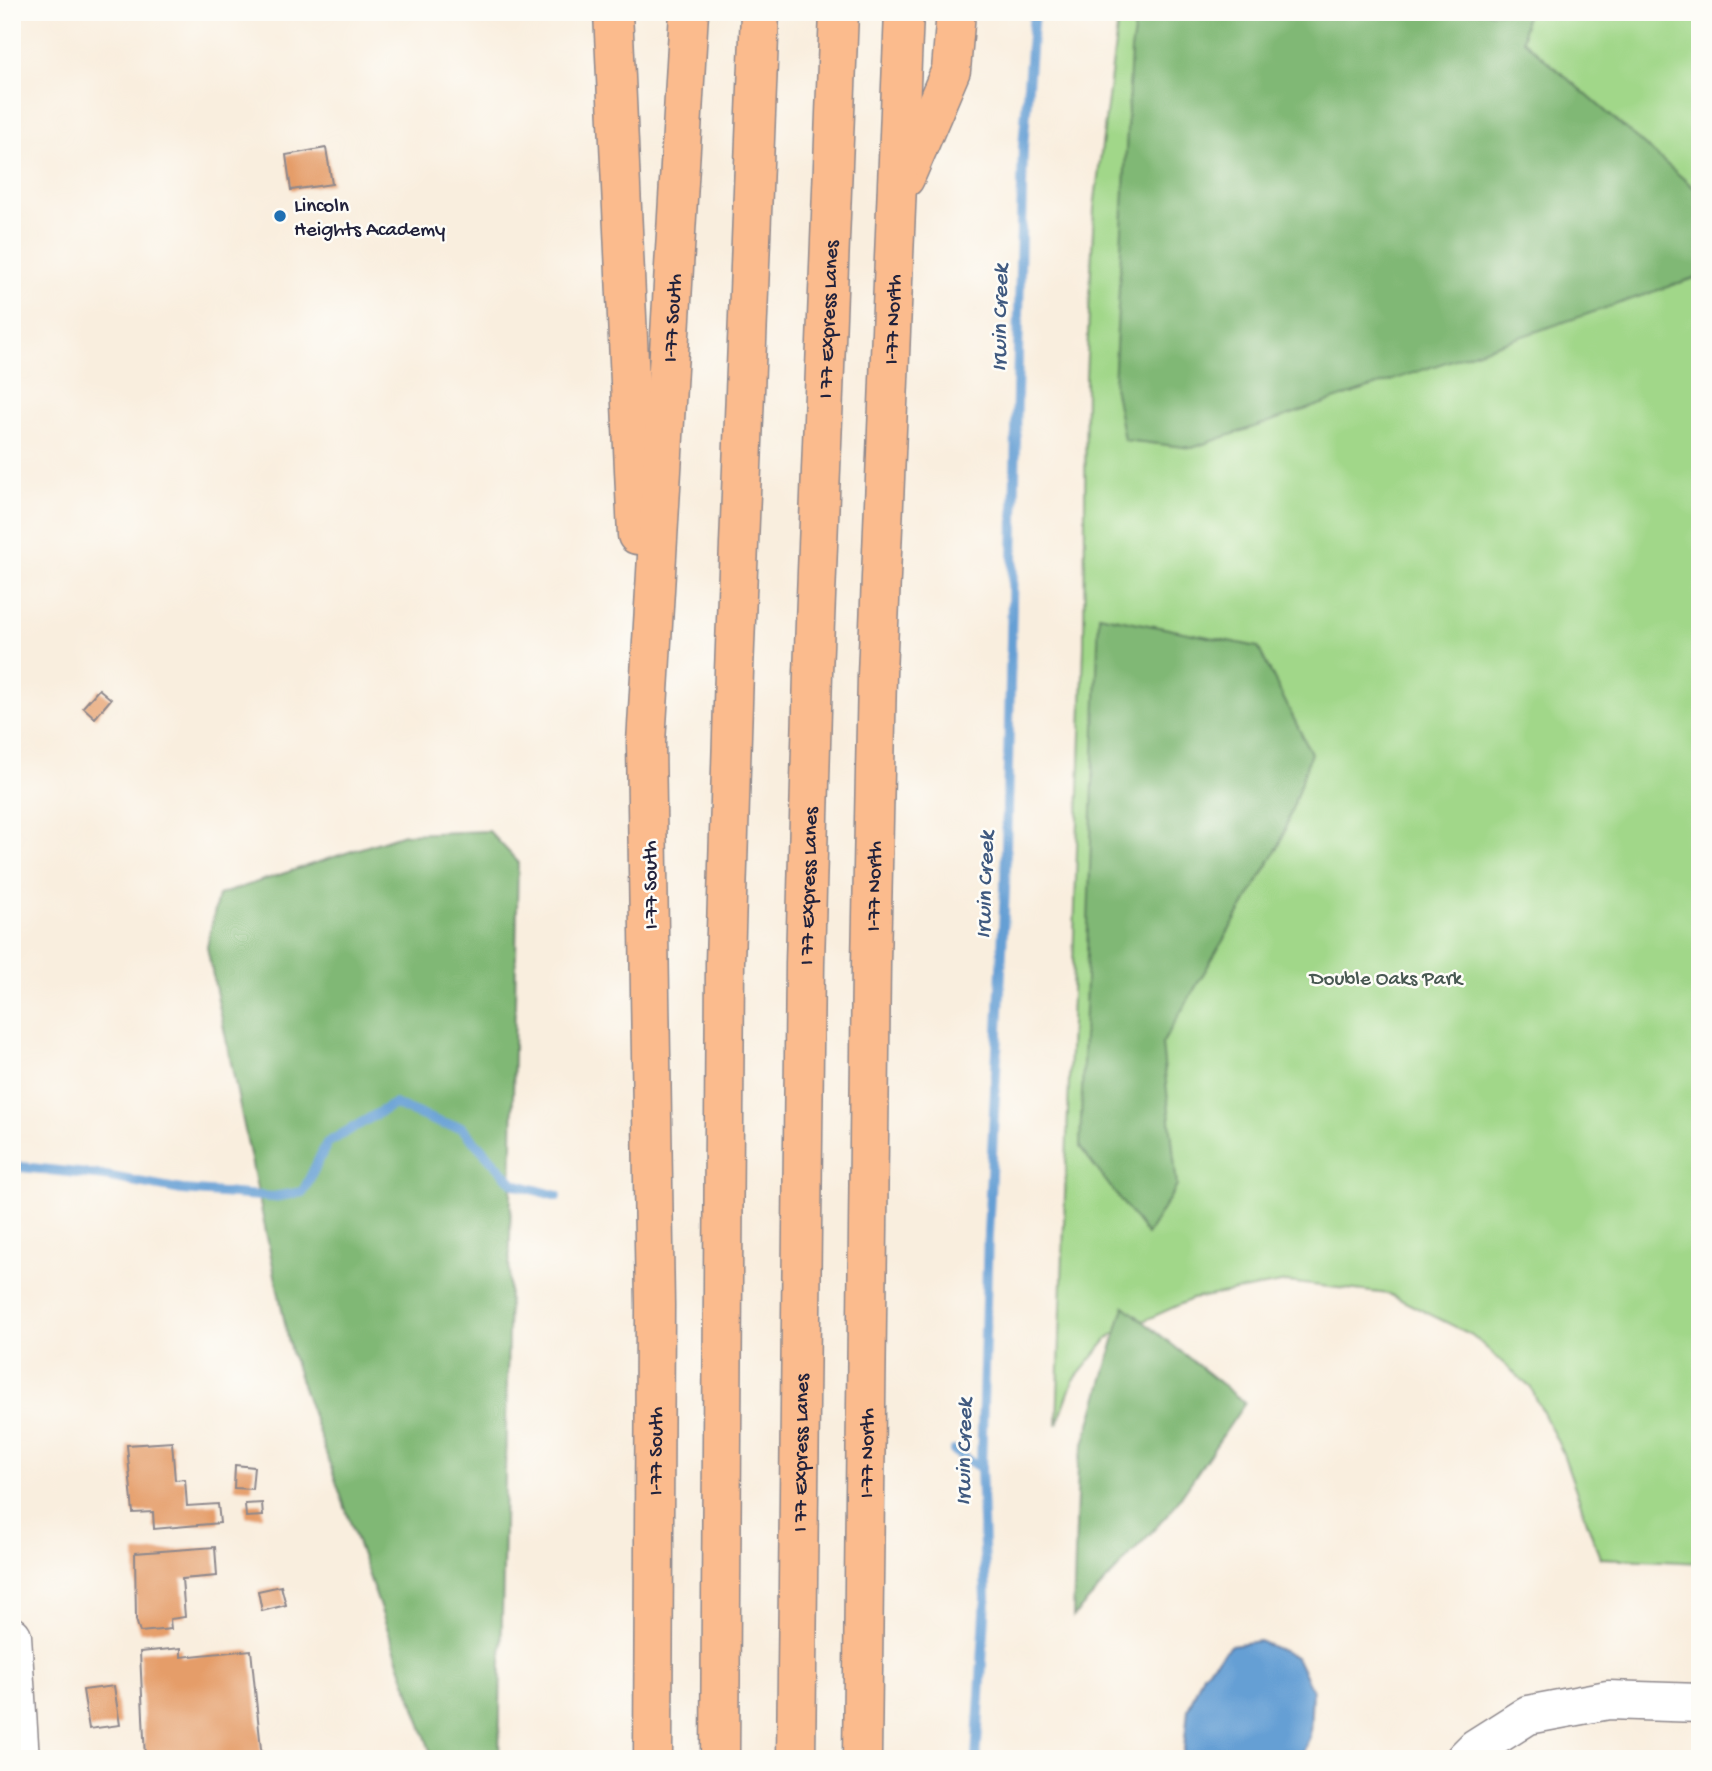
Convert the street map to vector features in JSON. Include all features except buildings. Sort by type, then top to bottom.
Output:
[{"type":"highway","points":[[613,12],[646,743]]},
{"type":"highway","name":"I-77 South","points":[[653,1759],[655,1305],[646,743],[689,12]]},
{"type":"highway","points":[[720,1759],[725,962],[733,684],[760,12]]},
{"type":"highway","name":"I 77 Express Lanes","points":[[796,1759],[805,963],[813,673],[839,12]]},
{"type":"highway","name":"I-77 North","points":[[862,1759],[877,675],[904,12]]},
{"type":"highway","points":[[895,202],[951,70],[957,12]]},
{"type":"street","points":[[12,1636],[20,1759]]},
{"type":"street","points":[[1465,1759],[1476,1748],[1528,1715],[1608,1700],[1700,1703]]},
{"type":"green space","name":"Double Oaks Park","points":[[1119,12],[1700,12],[1700,1563],[1600,1558],[1562,1451],[1531,1388],[1472,1335],[1389,1294],[1287,1282],[1192,1299],[1110,1336],[1073,1381],[1057,1425],[1084,647],[1086,377],[1094,208]]},
{"type":"green space","points":[[1137,12],[1526,12],[1523,40],[1700,193],[1700,276],[1192,448],[1124,440],[1114,386],[1131,50]]},
{"type":"green space","points":[[1099,615],[1258,647],[1311,753],[1280,844],[1162,1044],[1177,1186],[1147,1235],[1080,1147]]},
{"type":"green space","points":[[489,831],[518,862],[499,1759],[433,1759],[291,1353],[207,947],[218,895],[404,834]]},
{"type":"green space","points":[[1124,1306],[1245,1403],[1171,1511],[1073,1617],[1078,1465]]},
{"type":"water","points":[[1259,1641],[1296,1657],[1312,1690],[1310,1737],[1299,1759],[1183,1759],[1188,1709],[1203,1673],[1231,1645]]},
{"type":"waterway","name":"Irwin Creek","points":[[976,1759],[986,1598],[981,1468],[988,1234],[1005,889],[1023,147],[1034,12]]},
{"type":"waterway","points":[[12,1166],[105,1176],[182,1190],[273,1197],[303,1192],[327,1143],[394,1104],[443,1124],[461,1127],[514,1184],[557,1196]]},
{"type":"waterway","points":[[954,1451],[981,1468]]},
{"type":"place","name":"Lincoln Heights Academy","points":[[280,216]]}]
